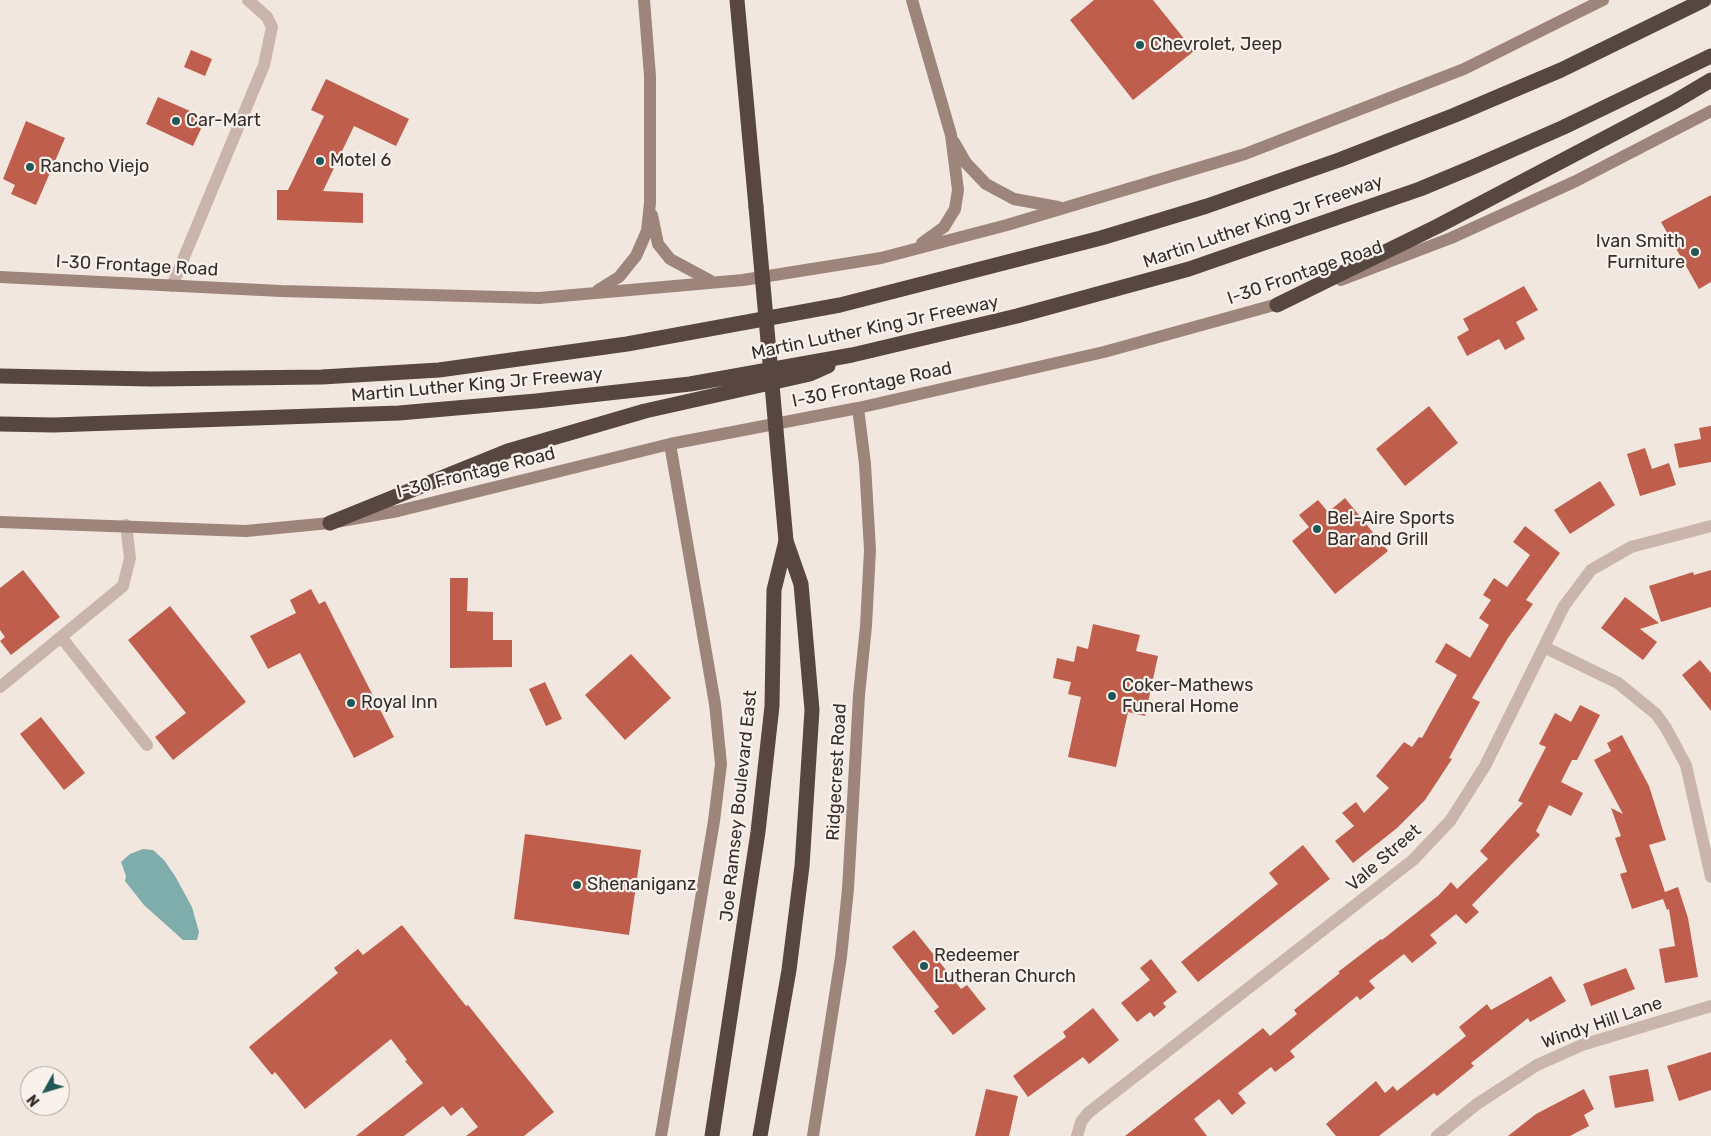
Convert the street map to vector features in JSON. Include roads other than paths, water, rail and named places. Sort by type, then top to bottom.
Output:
[{"type":"highway","points":[[737,0],[786,541],[800,584],[812,710],[802,866],[789,970],[760,1136]]},
{"type":"highway","name":"Martin Luther King Jr Freeway","points":[[0,376],[202,379],[322,377],[439,370],[626,344],[840,305],[1101,238],[1207,206],[1339,160],[1455,115],[1561,70],[1704,0]]},
{"type":"highway","name":"Martin Luther King Jr Freeway","points":[[0,424],[54,425],[399,413],[536,401],[690,384],[852,355],[1017,316],[1199,266],[1420,189],[1564,128],[1711,56]]},
{"type":"highway","points":[[1277,305],[1455,217],[1674,102],[1711,80]]},
{"type":"highway","points":[[330,523],[508,451],[645,411],[810,374],[852,355]]},
{"type":"highway","name":"Joe Ramsey Boulevard East","points":[[712,1136],[758,832],[772,706],[774,590],[786,541]]},
{"type":"main road","points":[[596,291],[619,276],[636,256],[647,230],[650,203],[650,76],[644,0]]},
{"type":"main road","points":[[912,0],[951,135],[958,190],[955,209],[944,227],[916,248]]},
{"type":"main road","name":"I-30 Frontage Road","points":[[0,277],[172,286],[539,298],[596,291],[770,276],[835,266],[881,258],[1007,225],[1245,154],[1464,69],[1603,0]]},
{"type":"main road","name":"I-30 Frontage Road","points":[[0,522],[246,530],[330,523],[398,511],[670,444],[858,408],[1104,352],[1277,305],[1451,238],[1576,181],[1711,111]]},
{"type":"main road","points":[[951,135],[966,163],[986,184],[1014,199],[1060,208]]},
{"type":"main road","points":[[650,203],[658,244],[670,259],[713,282]]},
{"type":"main road","name":"Ridgecrest Road","points":[[813,1136],[841,957],[848,888],[859,694],[866,626],[870,550],[865,464],[858,408]]},
{"type":"main road","points":[[661,1136],[714,821],[721,764],[715,704],[670,444]]},
{"type":"street","points":[[172,286],[264,65],[272,27],[267,18],[248,0]]},
{"type":"street","points":[[0,687],[123,586],[130,558],[126,525]]},
{"type":"street","name":"Vale Street","points":[[1077,1136],[1081,1122],[1110,1095],[1413,860],[1450,821],[1468,796],[1564,606],[1591,570],[1631,546],[1711,526]]},
{"type":"street","points":[[60,637],[147,745]]},
{"type":"street","points":[[1544,647],[1618,684],[1656,714],[1666,728],[1686,765],[1711,877]]},
{"type":"street","name":"Windy Hill Lane","points":[[1436,1136],[1491,1095],[1537,1065],[1582,1045],[1711,1006]]},
{"type":"water","points":[[143,849],[153,850],[164,860],[175,876],[192,907],[199,932],[197,940],[183,940],[144,905],[125,881],[126,876],[121,862],[130,854]]},
{"type":"place","name":"Chevrolet, Jeep","points":[[1140,45]]},
{"type":"place","name":"Car-Mart","points":[[176,121]]},
{"type":"place","name":"Motel 6","points":[[320,161]]},
{"type":"place","name":"Rancho Viejo","points":[[30,167]]},
{"type":"place","name":"Ivan Smith Furniture","points":[[1695,252]]},
{"type":"place","name":"Bel-Aire Sports Bar and Grill","points":[[1317,529]]},
{"type":"place","name":"Coker-Mathews Funeral Home","points":[[1112,696]]},
{"type":"place","name":"Royal Inn","points":[[351,703]]},
{"type":"place","name":"Shenaniganz","points":[[577,885]]},
{"type":"place","name":"Redeemer Lutheran Church","points":[[924,966]]}]
